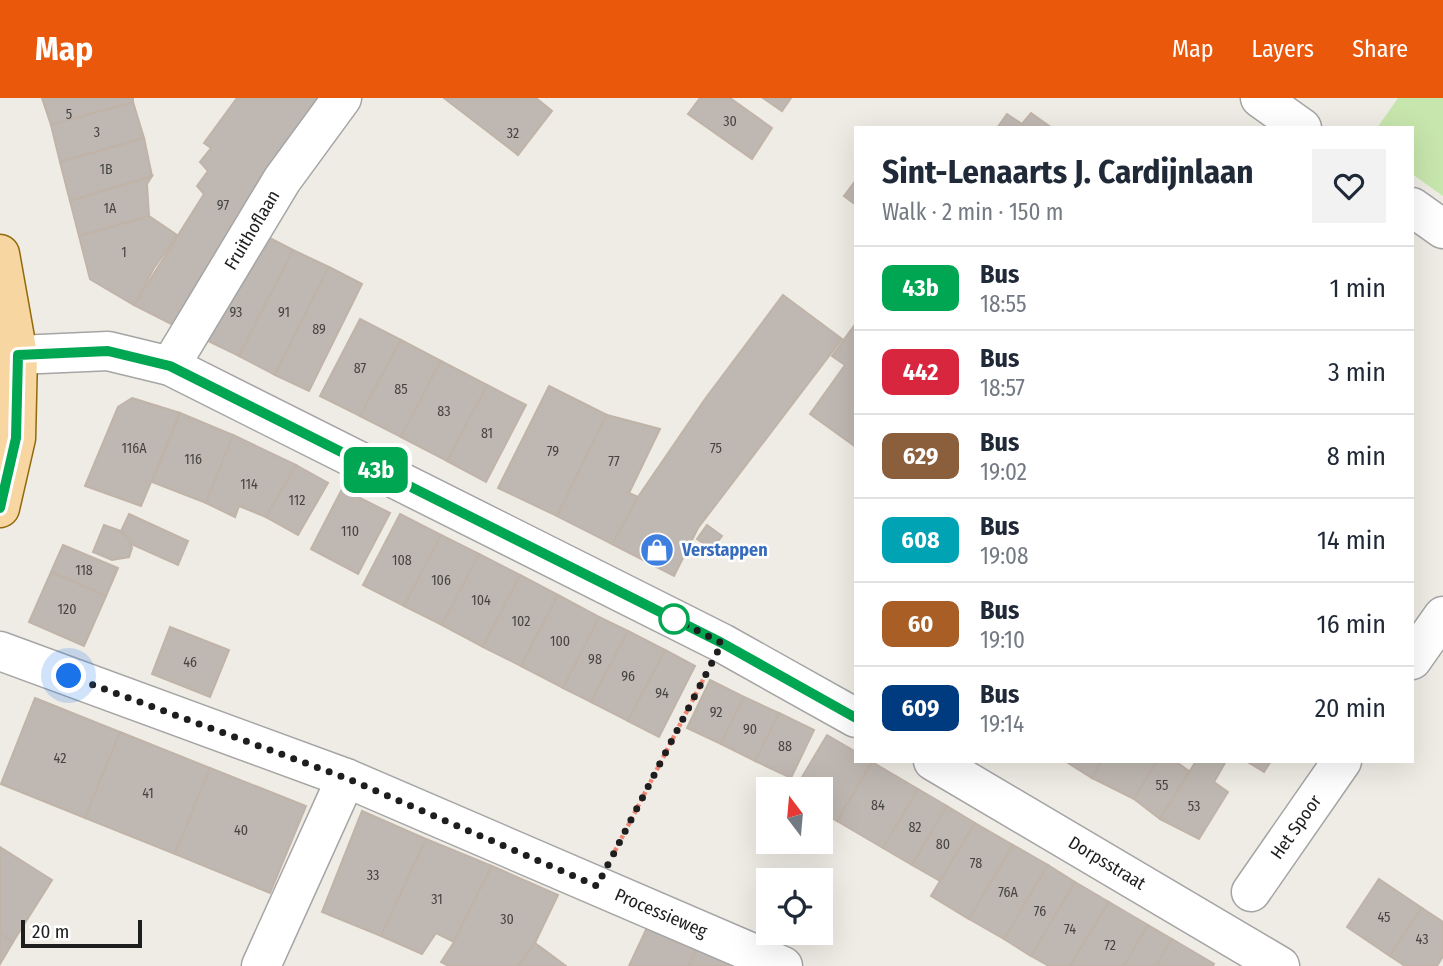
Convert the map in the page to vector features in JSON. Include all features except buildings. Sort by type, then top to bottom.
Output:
[{"type":"main road","points":[[0,254],[18,355],[16,438],[0,508]]},
{"type":"street","name":"Fruithoflaan","points":[[170,366],[282,180],[342,98]]},
{"type":"street","points":[[1260,98],[1299,126]]},
{"type":"street","points":[[1414,207],[1443,229]]},
{"type":"street","points":[[18,355],[108,351],[170,366],[722,643],[854,717]]},
{"type":"street","points":[[1414,657],[1443,616]]},
{"type":"street","name":"Processieweg","points":[[0,651],[346,778],[783,966]]},
{"type":"street","name":"Dorpsstraat","points":[[936,763],[1280,966]]},
{"type":"street","name":"Het Spoor","points":[[1251,892],[1341,763]]},
{"type":"street","points":[[261,966],[346,778]]},
{"type":"path","points":[[597,886],[722,643]]},
{"type":"green space","points":[[1398,98],[1443,98],[1443,196],[1414,175],[1414,126],[1378,126]]},
{"type":"bus line","name":"43b","points":[[0,508],[16,438],[18,355],[108,351],[170,366],[722,643],[854,717]]},
{"type":"place","name":"Verstappen","points":[[657,550]]},
{"type":"route","points":[[69,676],[346,778],[597,886],[722,643],[674,619]]}]
